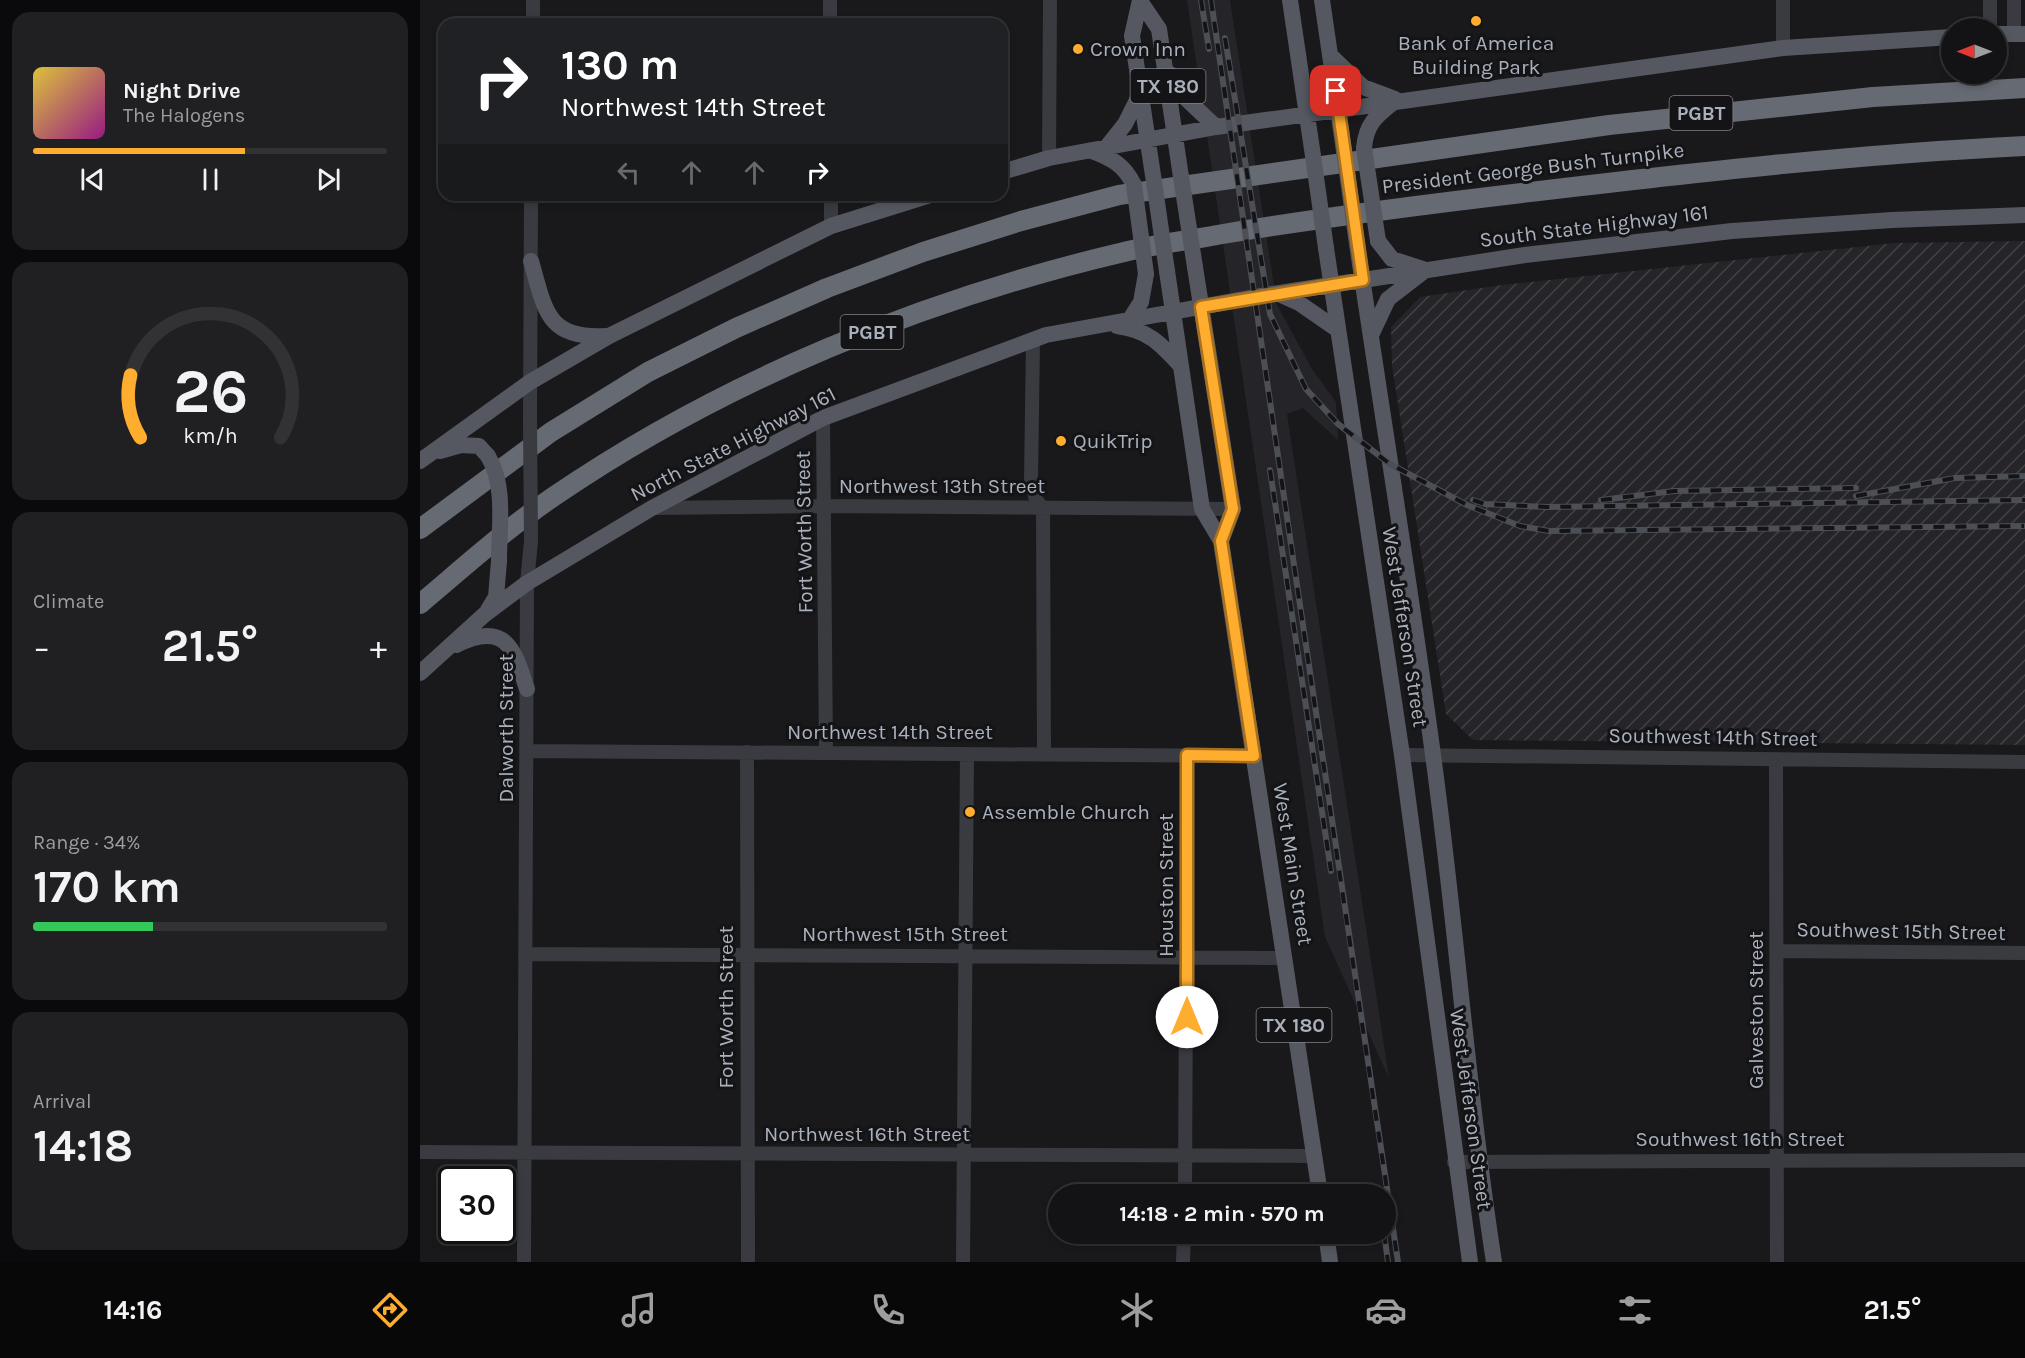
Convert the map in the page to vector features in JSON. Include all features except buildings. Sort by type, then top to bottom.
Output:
[{"type":"highway","name":"President George Bush Turnpike","points":[[420,529],[551,432],[648,372],[736,328],[826,288],[923,252],[1021,221],[1119,195],[1609,125],[1862,98],[2025,88]]},
{"type":"highway","name":"President George Bush Turnpike","points":[[420,604],[550,499],[645,438],[757,382],[846,342],[939,306],[1033,276],[1128,251],[1387,209],[1791,162],[2025,146]]},
{"type":"main road","name":"West Jefferson Street","points":[[1290,0],[1401,755],[1454,1162],[1470,1262]]},
{"type":"main road","name":"West Jefferson Street","points":[[1323,0],[1433,755],[1465,1018],[1479,1161],[1494,1262]]},
{"type":"main road","name":"West Main Street","points":[[1140,1],[1159,28],[1233,509],[1221,541]]},
{"type":"main road","name":"West Main Street","points":[[1140,1],[1132,36],[1202,509],[1221,541],[1318,1184]]},
{"type":"main road","points":[[1008,170],[1049,158],[1175,133],[1398,101],[1783,48],[1941,38]]},
{"type":"main road","points":[[1330,55],[1363,87],[1398,101]]},
{"type":"main road","points":[[1164,62],[1178,91],[1216,127]]},
{"type":"main road","points":[[1099,149],[1125,124],[1141,94]]},
{"type":"main road","points":[[1398,101],[1373,119],[1365,133],[1364,148],[1378,241],[1392,259],[1427,270]]},
{"type":"main road","points":[[1099,149],[1126,168],[1134,185],[1146,274],[1141,302],[1130,319]]},
{"type":"main road","points":[[425,457],[530,382],[609,336],[831,226],[911,201]]},
{"type":"main road","name":"South State Highway 161","points":[[1173,312],[1526,255],[1732,231],[1892,220],[2025,215]]},
{"type":"main road","points":[[531,261],[543,302],[554,323],[567,332],[585,337],[609,336]]},
{"type":"main road","points":[[1371,337],[1388,299],[1427,270]]},
{"type":"main road","points":[[1278,294],[1299,303],[1338,330]]},
{"type":"main road","name":"North State Highway 161","points":[[420,673],[484,615],[528,583],[652,508],[823,418],[1033,339],[1173,312]]},
{"type":"main road","points":[[1105,324],[1137,328],[1162,345],[1181,366]]},
{"type":"main road","points":[[425,457],[461,445],[479,446],[497,471],[499,561],[496,597],[484,615]]},
{"type":"main road","points":[[447,649],[469,638],[494,637],[504,640],[512,647],[527,689]]},
{"type":"main road","points":[[1328,1244],[1330,1262]]},
{"type":"street","points":[[533,0],[533,18]]},
{"type":"street","points":[[830,0],[830,18]]},
{"type":"street","points":[[1049,158],[1050,0]]},
{"type":"street","points":[[1783,0],[1783,48]]},
{"type":"street","points":[[1990,0],[1990,18]]},
{"type":"street","points":[[2014,0],[2020,34]]},
{"type":"street","name":"Dalworth Street","points":[[524,1262],[528,583],[531,541],[531,201]]},
{"type":"street","points":[[831,201],[831,226]]},
{"type":"street","points":[[1033,339],[1031,480],[1036,500],[1043,508],[1044,754]]},
{"type":"street","name":"Fort Worth Street","points":[[823,418],[826,506],[826,753]]},
{"type":"street","name":"Northwest 13th Street","points":[[652,508],[826,506],[1233,509]]},
{"type":"street","name":"Northwest 14th Street","points":[[527,751],[1254,756]]},
{"type":"street","name":"Fort Worth Street","points":[[747,752],[748,1262]]},
{"type":"street","points":[[963,1262],[967,754]]},
{"type":"street","name":"Houston Street","points":[[1185,1184],[1187,755]]},
{"type":"street","name":"Southwest 14th Street","points":[[1401,755],[2025,762]]},
{"type":"street","name":"Galveston Street","points":[[1776,759],[1777,1262]]},
{"type":"street","name":"Southwest 15th Street","points":[[1777,951],[2025,953]]},
{"type":"street","name":"Northwest 15th Street","points":[[525,954],[1284,958]]},
{"type":"street","name":"Northwest 16th Street","points":[[420,1152],[1314,1156]]},
{"type":"street","name":"Southwest 16th Street","points":[[1454,1162],[2025,1160]]},
{"type":"street","points":[[1184,1244],[1184,1262]]},
{"type":"shaded area","points":[[1187,0],[1230,0],[1277,305],[1312,369],[1336,402],[1338,440],[1303,408],[1287,414],[1389,1078],[1325,937]]},
{"type":"shaded area","points":[[2025,241],[2025,745],[1473,740],[1446,714],[1392,365],[1391,327],[1420,297],[1502,285],[1895,243]]},
{"type":"railway","points":[[1201,0],[1209,49]]},
{"type":"railway","points":[[1211,0],[1398,1262]]},
{"type":"railway","points":[[1225,38],[1270,314],[1306,389],[1338,424],[1390,464],[1467,505],[1520,526],[1549,531],[2024,526]]},
{"type":"railway","points":[[1270,470],[1331,871]]},
{"type":"railway","points":[[1856,496],[1955,478],[2025,476]]},
{"type":"railway","points":[[1601,500],[1674,491],[1856,488]]},
{"type":"railway","points":[[1473,500],[1485,504],[1547,507],[2025,500]]},
{"type":"railway","points":[[1386,1244],[1388,1262]]},
{"type":"place","name":"Bank of America Building Park","points":[[1476,21]]},
{"type":"place","name":"Crown Inn","points":[[1078,49]]},
{"type":"place","name":"QuikTrip","points":[[1061,441]]},
{"type":"place","name":"Assemble Church","points":[[970,812]]},
{"type":"route","points":[[1187,1017],[1187,755],[1254,756],[1221,541],[1233,509],[1201,307],[1363,280],[1336,91]]}]
